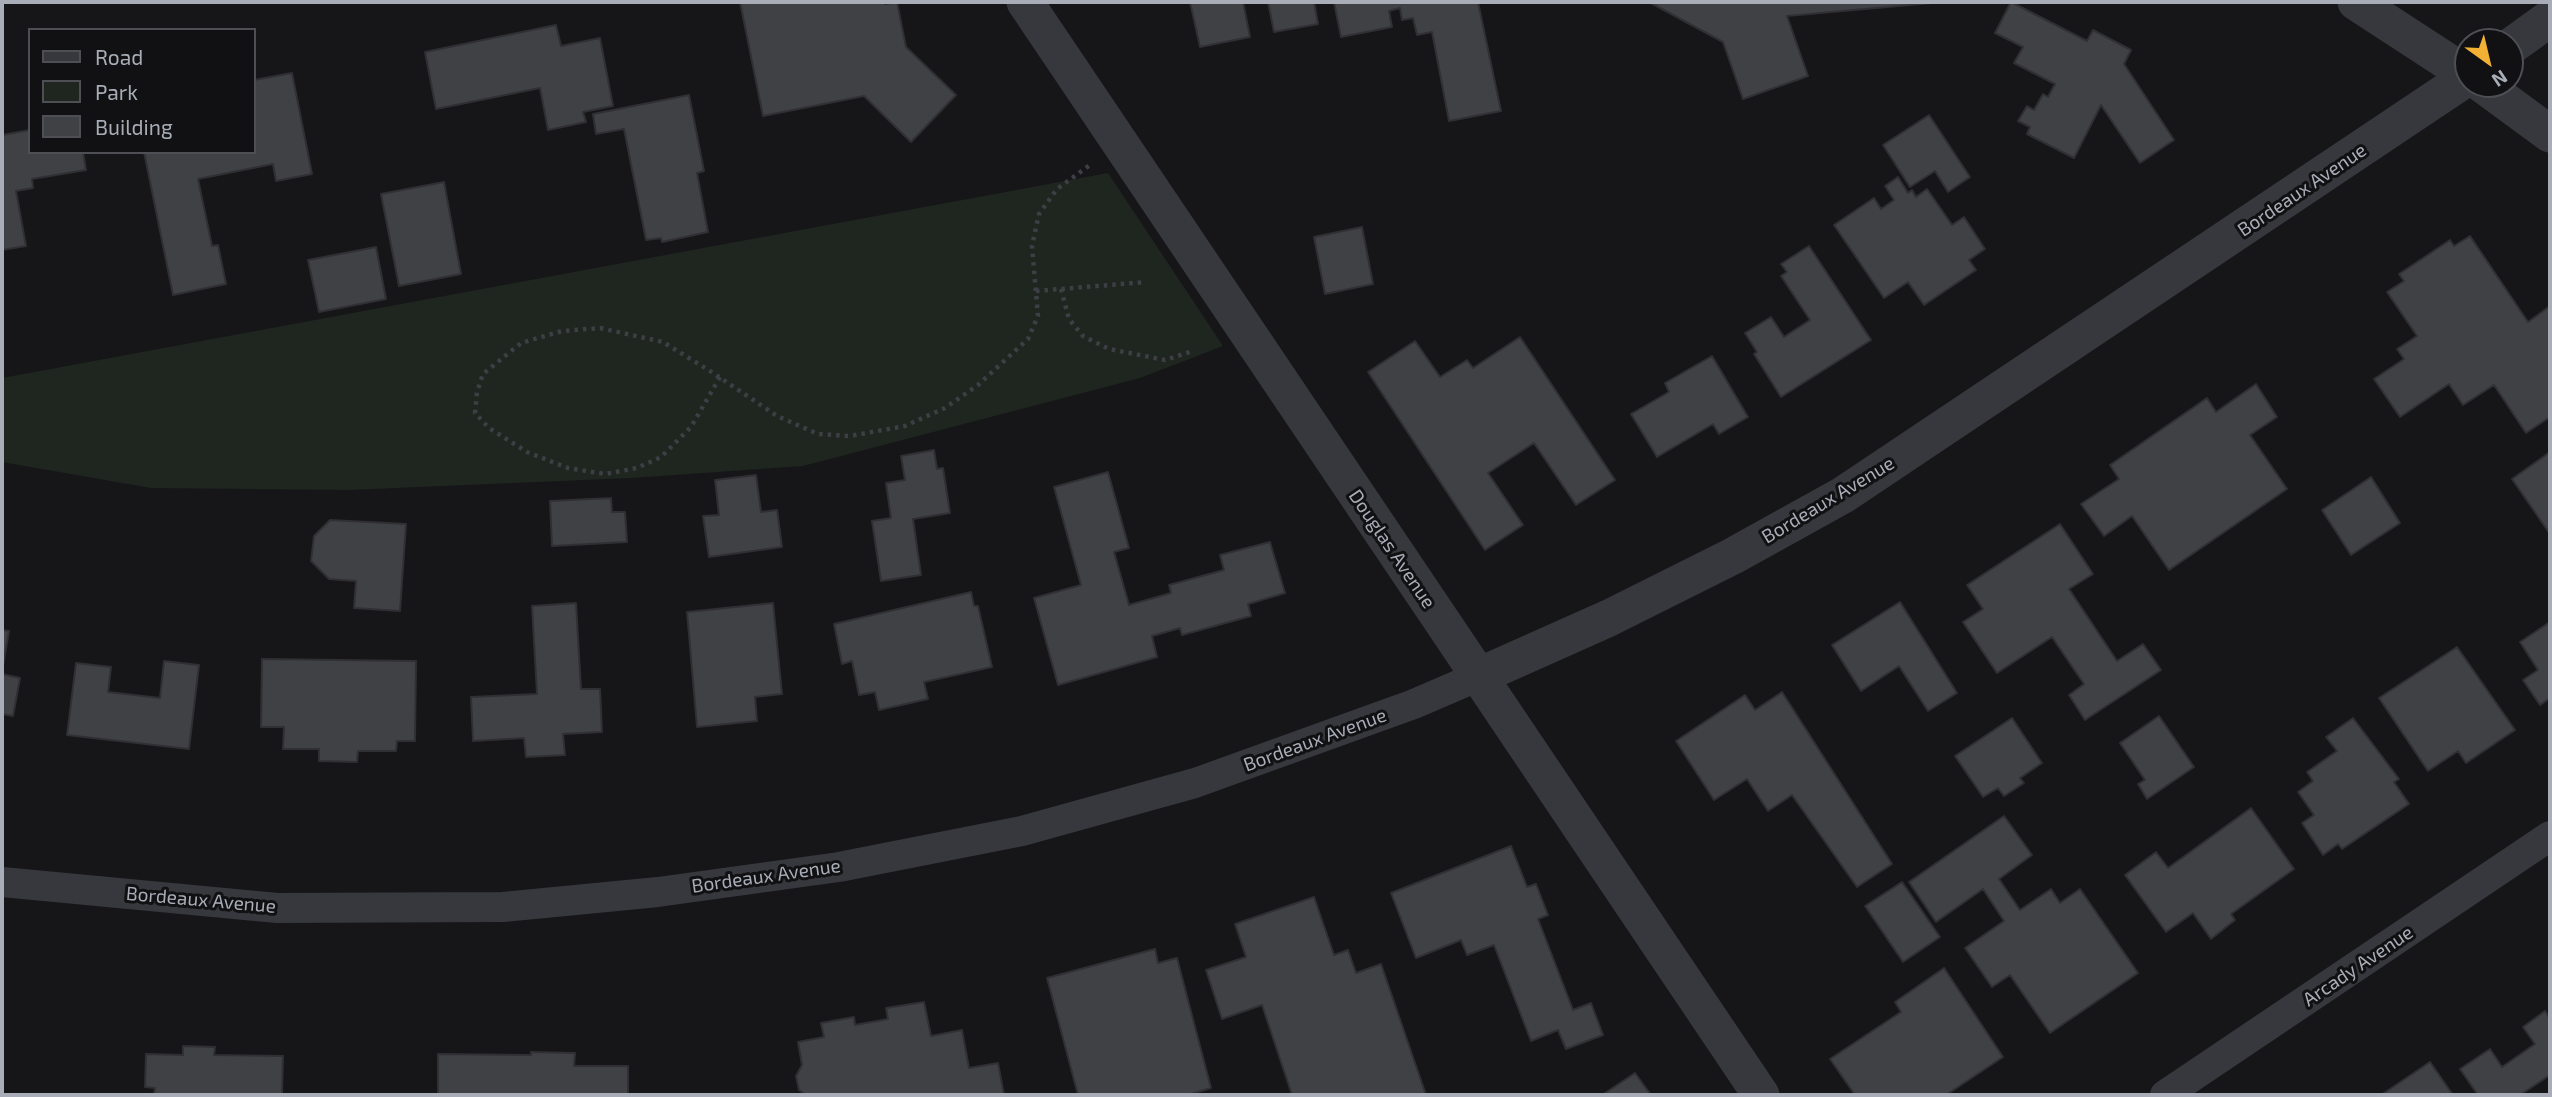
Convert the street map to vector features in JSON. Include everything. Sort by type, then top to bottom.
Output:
[{"type":"street","name":"Douglas Avenue","points":[[1024,2],[1761,1095]]},
{"type":"street","points":[[2356,2],[2454,67]]},
{"type":"street","points":[[2524,37],[2550,18]]},
{"type":"street","name":"Bordeaux Avenue","points":[[2,882],[277,908],[503,907],[658,892],[839,867],[1022,831],[1195,783],[1415,704],[1622,612],[1733,556],[1843,495],[2454,85]]},
{"type":"street","points":[[2501,98],[2550,134]]},
{"type":"street","name":"Arcady Avenue","points":[[2165,1095],[2550,836]]},
{"type":"path","points":[[720,377],[691,427],[661,457],[637,468],[605,474],[568,468],[527,452],[489,428],[475,413],[477,391],[483,374],[520,343],[562,331],[600,328],[663,342],[720,377],[777,416],[818,434],[850,436],[905,426],[946,408],[978,385],[1028,339],[1038,316],[1032,246],[1039,214],[1057,189],[1121,146]]},
{"type":"path","points":[[1036,291],[1146,282]]},
{"type":"path","points":[[1061,289],[1069,319],[1083,336],[1109,349],[1165,360],[1193,351]]},
{"type":"green space","points":[[1108,173],[1223,346],[1140,378],[803,466],[631,478],[348,490],[151,488],[2,462],[2,378]]},
{"type":"building","points":[[740,2],[897,2],[906,47],[956,95],[911,142],[864,96],[763,116]]},
{"type":"building","points":[[1190,2],[1243,2],[1250,37],[1200,47]]},
{"type":"building","points":[[1268,2],[1314,2],[1318,24],[1274,32]]},
{"type":"building","points":[[1334,2],[1478,2],[1501,111],[1449,121],[1432,32],[1417,35],[1413,18],[1402,20],[1400,8],[1389,11],[1392,27],[1341,37]]},
{"type":"building","points":[[1649,2],[1943,2],[1787,16],[1808,76],[1743,99],[1723,42]]},
{"type":"building","points":[[2011,2],[2087,41],[2093,30],[2131,50],[2124,64],[2174,140],[2140,163],[2101,105],[2074,158],[2027,134],[2030,127],[2018,121],[2027,106],[2034,110],[2043,94],[2048,97],[2055,84],[2014,63],[2023,47],[1995,33]]},
{"type":"building","points":[[556,25],[561,46],[600,38],[613,106],[583,112],[586,122],[548,130],[540,88],[436,109],[425,52]]},
{"type":"building","points":[[292,73],[312,174],[276,181],[273,164],[198,179],[212,246],[218,245],[226,284],[173,295],[144,154],[256,154],[256,80]]},
{"type":"building","points":[[689,95],[704,171],[697,173],[708,232],[662,242],[661,238],[646,240],[624,129],[596,134],[593,114]]},
{"type":"building","points":[[1929,115],[1970,177],[1948,192],[1935,171],[1910,187],[1883,145]]},
{"type":"building","points":[[28,130],[28,154],[83,154],[86,170],[32,179],[33,188],[16,191],[26,246],[2,250],[2,135]]},
{"type":"building","points":[[1898,177],[1908,193],[1912,190],[1916,197],[1927,189],[1952,225],[1964,217],[1985,249],[1969,260],[1976,270],[1924,305],[1908,282],[1884,298],[1834,225],[1874,198],[1881,209],[1894,200],[1885,186]]},
{"type":"building","points":[[444,182],[461,274],[399,286],[381,194]]},
{"type":"building","points":[[1362,227],[1373,284],[1325,294],[1314,237]]},
{"type":"building","points":[[2470,236],[2528,322],[2550,306],[2550,417],[2526,433],[2494,385],[2463,405],[2449,384],[2400,417],[2374,379],[2404,359],[2397,349],[2417,336],[2387,292],[2404,281],[2399,274],[2450,240],[2454,246]]},
{"type":"building","points":[[1809,246],[1871,340],[1781,397],[1754,354],[1757,352],[1745,333],[1771,317],[1784,337],[1810,320],[1781,276],[1787,272],[1781,264]]},
{"type":"building","points":[[376,247],[386,299],[319,312],[308,260]]},
{"type":"building","points":[[1520,337],[1615,480],[1576,505],[1534,443],[1488,473],[1523,525],[1485,550],[1368,372],[1415,341],[1440,377],[1467,360],[1473,368]]},
{"type":"building","points":[[1712,356],[1748,417],[1719,434],[1713,424],[1657,457],[1631,414],[1669,392],[1665,383]]},
{"type":"building","points":[[2256,384],[2277,417],[2250,435],[2287,489],[2169,570],[2132,516],[2104,536],[2081,504],[2119,479],[2110,465],[2207,398],[2216,412]]},
{"type":"building","points":[[934,450],[937,469],[943,468],[950,513],[913,519],[921,575],[881,581],[872,521],[891,518],[886,483],[905,480],[901,456]]},
{"type":"building","points":[[2550,452],[2550,534],[2512,479]]},
{"type":"building","points":[[1108,472],[1129,548],[1114,552],[1129,605],[1171,593],[1169,585],[1224,570],[1220,555],[1270,542],[1285,593],[1248,604],[1251,616],[1182,635],[1180,628],[1152,636],[1157,657],[1058,685],[1034,598],[1081,585],[1054,487]]},
{"type":"building","points":[[756,475],[761,512],[777,510],[782,547],[709,557],[703,516],[719,515],[715,480]]},
{"type":"building","points":[[2371,477],[2400,523],[2351,555],[2322,510]]},
{"type":"building","points":[[611,498],[612,512],[625,512],[627,542],[552,546],[550,501]]},
{"type":"building","points":[[330,520],[406,524],[400,611],[354,608],[356,581],[329,579],[311,561],[314,536]]},
{"type":"building","points":[[2060,524],[2093,574],[2069,589],[2117,661],[2143,644],[2161,670],[2085,720],[2069,695],[2084,684],[2052,637],[1997,673],[1963,622],[1983,609],[1967,585]]},
{"type":"building","points":[[971,592],[974,606],[978,606],[992,667],[924,682],[928,699],[879,710],[875,692],[859,695],[852,661],[842,664],[834,624]]},
{"type":"building","points":[[1900,602],[1957,693],[1928,711],[1899,666],[1861,691],[1832,645]]},
{"type":"building","points":[[576,603],[581,689],[600,689],[602,732],[563,734],[565,755],[526,757],[524,738],[473,741],[471,697],[537,694],[532,606]]},
{"type":"building","points":[[773,603],[782,694],[755,697],[757,721],[697,727],[687,612]]},
{"type":"building","points":[[2550,622],[2550,698],[2540,705],[2523,680],[2538,670],[2520,642]]},
{"type":"building","points":[[2,630],[9,631],[2,671]]},
{"type":"building","points":[[2457,647],[2515,730],[2466,763],[2458,751],[2428,771],[2379,698]]},
{"type":"building","points":[[262,659],[416,661],[415,741],[397,741],[396,751],[358,751],[357,762],[319,761],[319,749],[283,749],[284,727],[261,727]]},
{"type":"building","points":[[164,661],[199,665],[189,749],[67,735],[76,663],[111,667],[108,692],[160,698]]},
{"type":"building","points":[[2,674],[20,678],[13,716],[2,714]]},
{"type":"building","points":[[1782,692],[1892,864],[1857,887],[1792,795],[1768,811],[1747,779],[1714,800],[1676,741],[1745,695],[1755,710]]},
{"type":"building","points":[[2159,716],[2194,767],[2147,799],[2138,784],[2145,780],[2120,743]]},
{"type":"building","points":[[2012,718],[2042,763],[2020,778],[2024,783],[2004,796],[1998,788],[1983,797],[1955,756]]},
{"type":"building","points":[[2353,718],[2399,779],[2394,782],[2409,804],[2342,849],[2338,844],[2323,855],[2302,823],[2314,815],[2298,792],[2313,781],[2307,772],[2337,751],[2326,737]]},
{"type":"building","points":[[2251,808],[2294,869],[2231,914],[2235,920],[2211,939],[2193,913],[2166,932],[2125,875],[2156,852],[2168,868]]},
{"type":"building","points":[[2004,816],[2032,855],[1999,879],[2020,910],[2051,889],[2060,903],[2080,889],[2138,973],[2050,1033],[2010,975],[1992,987],[1965,948],[2004,921],[1983,889],[1936,922],[1909,882]]},
{"type":"building","points":[[1511,846],[1527,887],[1536,884],[1548,915],[1538,919],[1573,1010],[1591,1003],[1603,1035],[1566,1049],[1558,1030],[1531,1041],[1494,945],[1467,955],[1461,940],[1416,958],[1391,893]]},
{"type":"building","points":[[1902,882],[1940,937],[1903,962],[1865,906]]},
{"type":"building","points":[[1314,897],[1334,955],[1348,950],[1356,973],[1381,964],[1426,1095],[1292,1095],[1262,1005],[1222,1019],[1206,970],[1246,957],[1235,924]]},
{"type":"building","points":[[1155,949],[1158,963],[1177,958],[1211,1088],[1188,1095],[1078,1095],[1047,978]]},
{"type":"building","points":[[1944,968],[2003,1057],[1946,1095],[1855,1095],[1830,1059],[1901,1012],[1895,1002]]},
{"type":"building","points":[[924,1002],[931,1036],[962,1030],[969,1068],[998,1063],[1004,1095],[806,1095],[799,1090],[796,1076],[802,1065],[798,1042],[824,1037],[821,1023],[854,1017],[855,1025],[888,1019],[886,1008]]},
{"type":"building","points":[[2545,1011],[2550,1019],[2550,1075],[2520,1095],[2478,1095],[2460,1069],[2490,1049],[2502,1067],[2535,1044],[2523,1027]]},
{"type":"building","points":[[183,1046],[215,1047],[214,1055],[283,1056],[282,1095],[154,1094],[155,1088],[145,1087],[146,1054],[183,1055]]},
{"type":"building","points":[[531,1052],[575,1053],[574,1066],[628,1066],[628,1095],[438,1095],[438,1054],[531,1055]]},
{"type":"building","points":[[2430,1062],[2453,1095],[2381,1095]]},
{"type":"building","points":[[1635,1073],[1651,1095],[1602,1095]]}]
